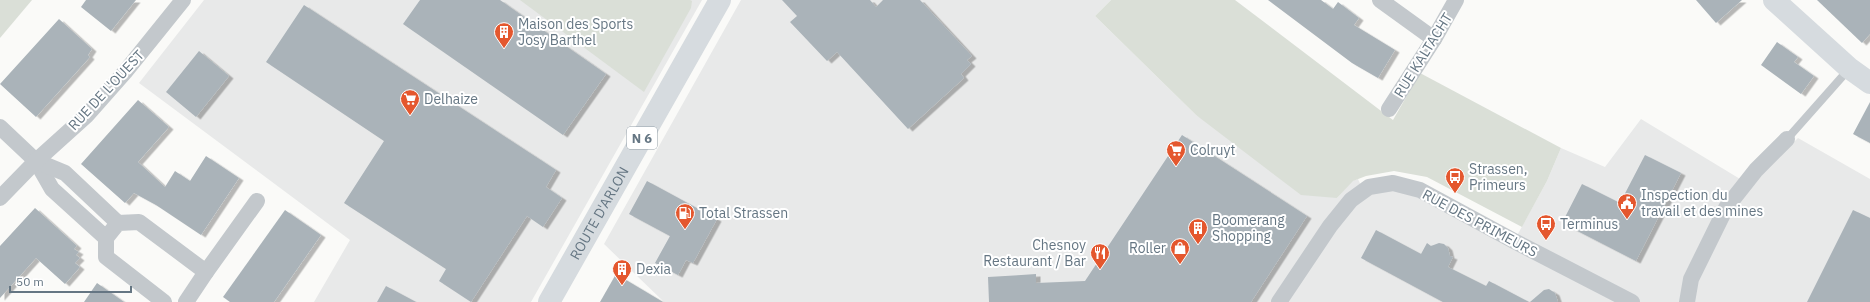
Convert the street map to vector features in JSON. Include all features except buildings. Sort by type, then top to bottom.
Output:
[{"type":"main road","name":"ROUTE D'ARLON","points":[[549,302],[720,0]]},
{"type":"main road","points":[[1774,0],[1849,68],[1870,83]]},
{"type":"street","name":"RUE DE L'OUEST","points":[[0,198],[36,161],[86,115],[184,0]]},
{"type":"street","points":[[1380,0],[1434,39]]},
{"type":"street","name":"RUE KALTACHT","points":[[1389,109],[1434,39],[1456,0]]},
{"type":"street","points":[[0,127],[36,161],[52,189],[106,238]]},
{"type":"street","points":[[1687,302],[1691,279],[1726,208],[1756,170],[1787,138]]},
{"type":"street","points":[[36,161],[65,173],[118,223],[139,222],[206,272]]},
{"type":"street","name":"RUE DES PRIMEURS","points":[[1278,302],[1330,226],[1351,200],[1369,187],[1393,183],[1420,190],[1632,302]]},
{"type":"street","points":[[186,302],[257,201]]},
{"type":"street","points":[[118,223],[106,238],[106,257],[164,302]]},
{"type":"lane","points":[[1787,138],[1849,68]]},
{"type":"shaded area","points":[[0,0],[32,0],[0,38]]},
{"type":"shaded area","points":[[204,0],[702,0],[531,302],[314,302],[350,240],[139,83]]},
{"type":"shaded area","points":[[520,0],[692,1],[691,8],[644,92]]},
{"type":"shaded area","points":[[741,0],[1111,0],[1095,16],[1196,115],[1337,198],[1352,181],[1358,179],[1363,190],[1393,183],[1514,241],[1547,181],[1561,148],[1605,167],[1641,119],[1750,185],[1798,138],[1870,179],[1870,302],[664,302],[604,244]]},
{"type":"shaded area","points":[[1111,0],[1235,0],[1393,120],[1420,73],[1561,148],[1547,181],[1522,227],[1427,177],[1394,171],[1366,176],[1353,181],[1337,198],[1301,195],[1196,115],[1095,16]]},
{"type":"place","name":"Maison des Sports Josy Barthel","points":[[504,49]]},
{"type":"place","name":"Delhaize","points":[[410,116]]},
{"type":"place","name":"Colruyt","points":[[1176,167]]},
{"type":"place","name":"Strassen, Primeurs","points":[[1455,194]]},
{"type":"place","name":"Inspection du travail et des mines","points":[[1627,220]]},
{"type":"place","name":"Total Strassen","points":[[685,230]]},
{"type":"place","name":"Terminus","points":[[1546,241]]},
{"type":"place","name":"Boomerang Shopping","points":[[1198,245]]},
{"type":"place","name":"Roller","points":[[1180,265]]},
{"type":"place","name":"Chesnoy Restaurant / Bar","points":[[1100,270]]},
{"type":"place","name":"Dexia","points":[[622,286]]}]
